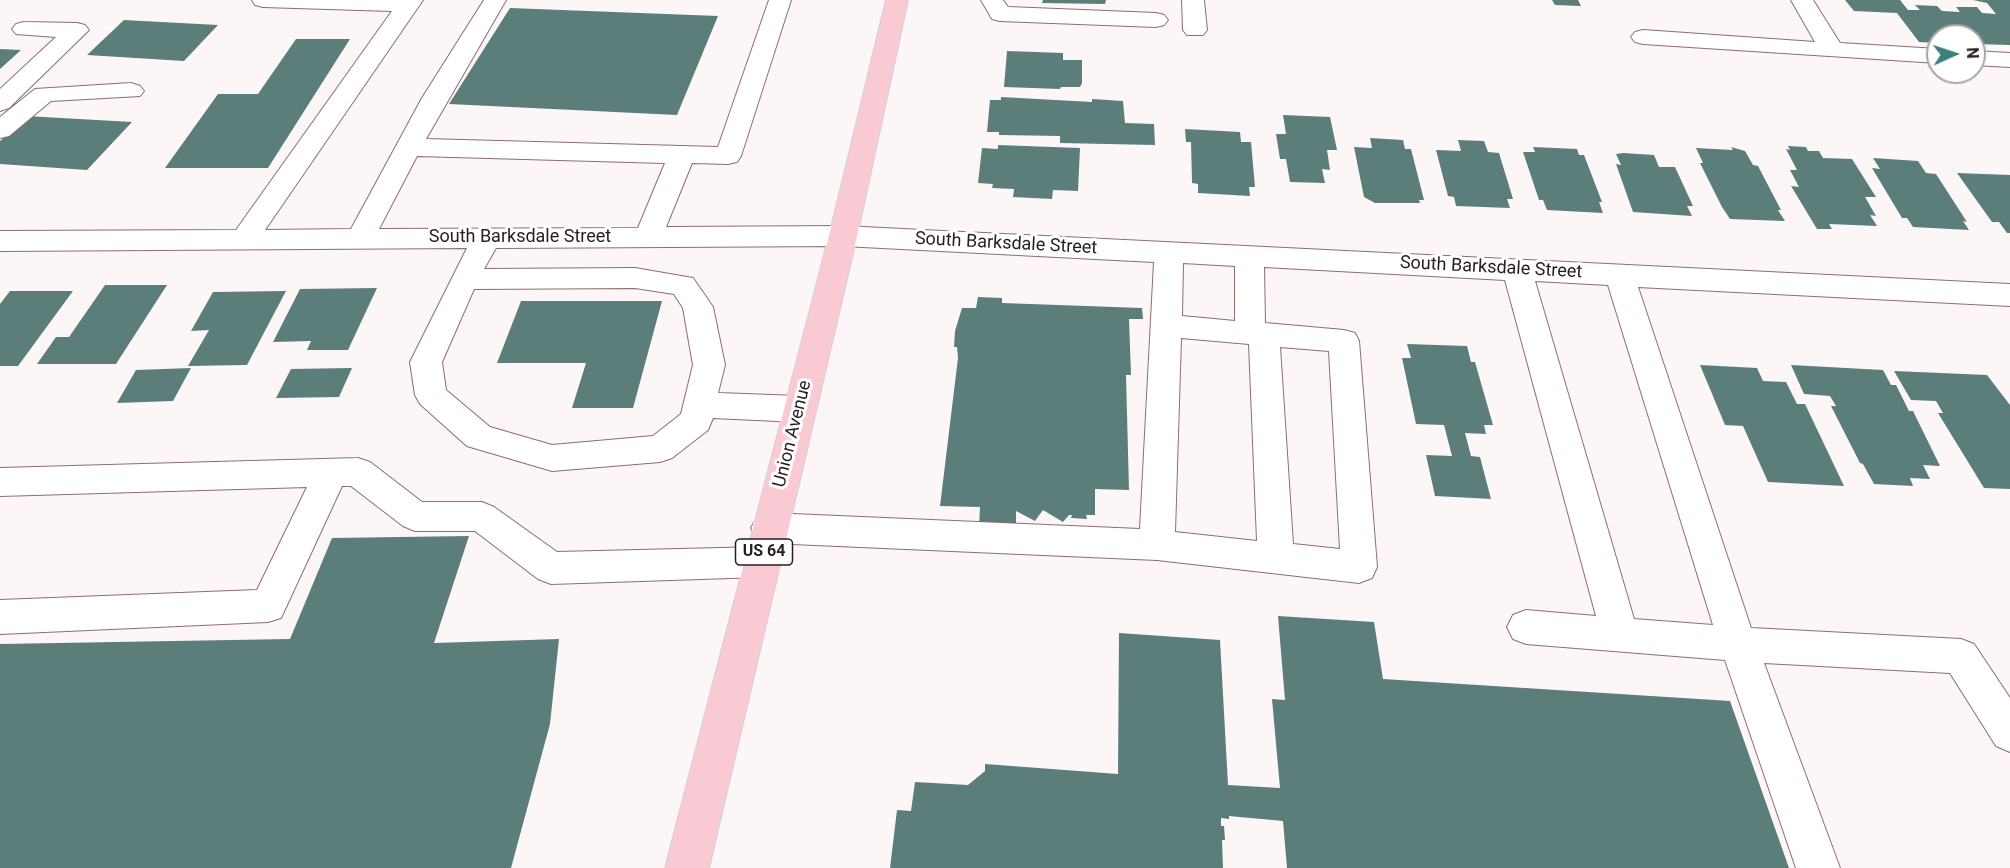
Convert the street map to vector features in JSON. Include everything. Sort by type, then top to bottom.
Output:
[{"type":"main road","name":"Union Avenue","points":[[687,868],[769,528],[843,236],[897,0]]},
{"type":"street","points":[[263,0],[410,3]]},
{"type":"street","points":[[360,238],[435,98],[495,0]]},
{"type":"street","points":[[408,147],[728,156],[780,0]]},
{"type":"street","points":[[992,0],[1000,14],[1156,20]]},
{"type":"street","points":[[1193,0],[1195,30]]},
{"type":"street","points":[[1802,0],[1832,50]]},
{"type":"street","points":[[244,239],[410,3]]},
{"type":"street","points":[[0,103],[77,30],[24,29]]},
{"type":"street","points":[[1643,38],[1926,55]]},
{"type":"street","points":[[1986,59],[2010,60]]},
{"type":"street","points":[[0,130],[44,94],[131,91]]},
{"type":"street","points":[[648,237],[682,155]]},
{"type":"street","name":"South Barksdale Street","points":[[0,241],[843,236],[2010,295]]},
{"type":"street","points":[[464,279],[635,278],[683,285],[698,307],[709,364],[696,421],[660,449],[552,458],[479,437],[431,395],[426,362],[464,279],[487,238]]},
{"type":"street","points":[[1157,545],[1169,252]]},
{"type":"street","points":[[1249,256],[1276,558]]},
{"type":"street","points":[[1517,270],[1620,633]]},
{"type":"street","points":[[1620,275],[1738,644],[1818,868]]},
{"type":"street","points":[[769,528],[1157,545],[1359,567],[1344,341],[1167,326]]},
{"type":"street","points":[[700,405],[799,409]]},
{"type":"street","points":[[0,482],[358,472],[415,516],[483,518],[551,568],[761,562]]},
{"type":"street","points":[[0,617],[268,606],[331,473]]},
{"type":"street","points":[[1526,627],[1738,644],[1961,656],[2010,733]]},
{"type":"building","points":[[1043,0],[1106,0],[1105,4],[1042,3]]},
{"type":"building","points":[[1552,0],[1578,0],[1581,6],[1555,5]]},
{"type":"building","points":[[1845,0],[1900,0],[1908,10],[1920,10],[1915,5],[1937,6],[1942,11],[1960,12],[1956,7],[1977,7],[1982,13],[1996,14],[1987,3],[1973,0],[2010,0],[2010,45],[1986,44],[1986,24],[1926,24],[1926,42],[1919,42],[1897,13],[1854,11]]},
{"type":"building","points":[[510,8],[718,16],[677,115],[449,104]]},
{"type":"building","points":[[124,20],[218,25],[184,61],[87,55]]},
{"type":"building","points":[[296,39],[350,39],[268,168],[165,168],[218,94],[258,94]]},
{"type":"building","points":[[0,49],[21,50],[0,69]]},
{"type":"building","points":[[1007,51],[1063,53],[1063,60],[1082,60],[1082,83],[1080,87],[1061,87],[1060,89],[1004,87]]},
{"type":"building","points":[[1001,97],[1092,102],[1092,99],[1123,101],[1125,123],[1154,124],[1155,145],[1060,143],[1060,136],[999,135],[999,132],[987,132],[990,100],[1001,100]]},
{"type":"building","points":[[1283,115],[1330,117],[1337,150],[1327,150],[1330,170],[1322,169],[1325,183],[1290,182],[1286,159],[1280,159],[1276,134],[1286,134]]},
{"type":"building","points":[[26,116],[132,122],[87,170],[0,164],[0,141]]},
{"type":"building","points":[[1185,129],[1240,132],[1241,142],[1251,142],[1255,187],[1249,187],[1250,196],[1198,193],[1198,184],[1192,183],[1191,142],[1186,142]]},
{"type":"building","points":[[1370,138],[1403,140],[1405,149],[1411,149],[1424,200],[1419,200],[1420,203],[1375,203],[1364,197],[1354,147],[1372,148]]},
{"type":"building","points":[[1458,140],[1484,141],[1488,152],[1499,153],[1513,199],[1507,199],[1510,208],[1456,206],[1454,197],[1448,196],[1436,150],[1461,151]]},
{"type":"building","points":[[998,145],[1080,148],[1078,191],[1053,190],[1052,199],[1013,197],[1014,189],[992,188],[993,184],[978,183],[982,148],[998,149]]},
{"type":"building","points":[[1788,146],[1806,147],[1808,151],[1819,151],[1823,158],[1852,159],[1876,197],[1865,197],[1876,216],[1870,215],[1877,226],[1829,224],[1832,229],[1817,229],[1791,186],[1799,187],[1790,170],[1797,170],[1786,149],[1790,150]]},
{"type":"building","points":[[1533,147],[1577,149],[1579,155],[1584,155],[1602,202],[1599,202],[1603,213],[1547,210],[1543,200],[1539,200],[1523,152],[1535,152]]},
{"type":"building","points":[[1731,147],[1745,151],[1753,165],[1758,166],[1785,221],[1730,219],[1700,163],[1703,163],[1696,148],[1733,150]]},
{"type":"building","points":[[1616,154],[1654,155],[1659,167],[1675,167],[1693,206],[1687,206],[1692,216],[1633,212],[1616,164],[1621,165]]},
{"type":"building","points":[[1873,158],[1918,161],[1926,173],[1936,174],[1967,222],[1963,221],[1969,230],[1913,227],[1907,218],[1902,218],[1872,168],[1880,169]]},
{"type":"building","points":[[1957,173],[2010,175],[2010,233],[2007,233],[1999,222],[1992,222]]},
{"type":"building","points":[[105,285],[167,285],[116,364],[37,364],[56,337],[69,337]]},
{"type":"building","points":[[377,288],[348,350],[307,350],[311,341],[273,342],[300,289]]},
{"type":"building","points":[[10,291],[73,291],[18,366],[0,366],[0,304]]},
{"type":"building","points":[[286,291],[247,365],[188,366],[209,330],[191,331],[213,292]]},
{"type":"building","points":[[978,297],[1002,298],[1002,303],[1142,308],[1143,319],[1129,319],[1131,375],[1126,375],[1129,490],[1095,489],[1095,515],[1086,515],[1087,519],[1071,518],[1072,515],[1069,515],[1063,522],[1043,510],[1035,521],[1016,511],[1016,528],[979,526],[980,507],[940,506],[958,358],[957,347],[954,347],[955,331],[962,308],[976,308]]},
{"type":"building","points":[[521,301],[662,301],[633,408],[572,408],[586,363],[497,363]]},
{"type":"building","points":[[1407,344],[1467,346],[1471,362],[1475,362],[1493,425],[1484,425],[1486,434],[1465,433],[1471,456],[1480,457],[1491,499],[1435,496],[1426,455],[1452,456],[1444,425],[1416,424],[1402,358],[1411,358]]},
{"type":"building","points":[[1700,365],[1757,368],[1763,381],[1786,382],[1797,404],[1805,404],[1844,486],[1768,482],[1743,426],[1725,425]]},
{"type":"building","points":[[1791,365],[1883,370],[1891,385],[1896,385],[1909,411],[1913,411],[1940,466],[1923,465],[1930,479],[1910,478],[1913,486],[1874,484],[1863,464],[1860,463],[1831,406],[1836,406],[1830,396],[1804,394]]},
{"type":"building","points":[[191,368],[173,401],[117,403],[136,370]]},
{"type":"building","points":[[352,368],[339,397],[276,398],[291,369]]},
{"type":"building","points":[[1894,371],[1987,375],[2010,405],[2010,489],[1984,488],[1938,413],[1943,413],[1936,401],[1911,400]]},
{"type":"building","points":[[469,536],[434,643],[559,639],[550,724],[511,868],[0,868],[0,644],[290,639],[332,538]]},
{"type":"building","points":[[1278,616],[1374,622],[1383,679],[1730,701],[1789,868],[1287,868],[1283,821],[1229,816],[1229,819],[1221,818],[1225,840],[1222,840],[1223,868],[890,868],[897,810],[911,811],[915,782],[968,785],[985,771],[985,764],[1118,774],[1119,633],[1220,640],[1228,785],[1280,788],[1272,699],[1285,700]]}]
